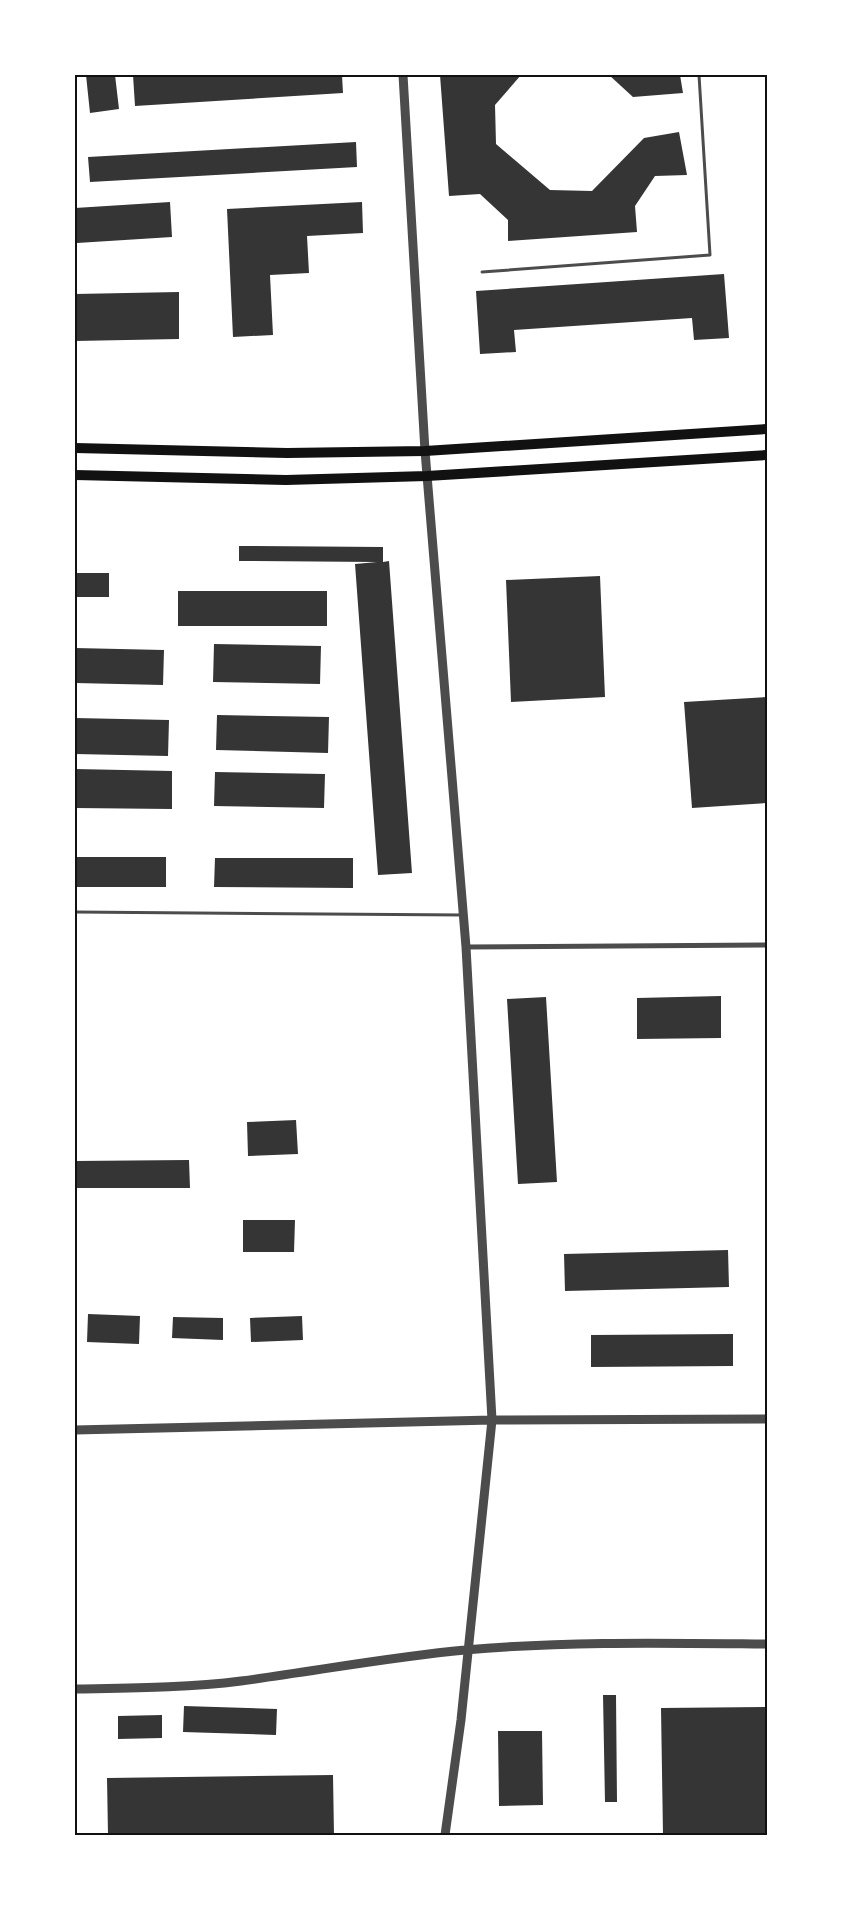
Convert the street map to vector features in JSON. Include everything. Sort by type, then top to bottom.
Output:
[{"type":"main road","points":[[75,448],[287,453],[425,451],[767,429]]},
{"type":"main road","points":[[75,475],[286,480],[427,476],[767,455]]},
{"type":"street","points":[[403,75],[425,451],[466,947],[492,1420],[461,1720],[445,1835]]},
{"type":"street","points":[[466,947],[767,945]]},
{"type":"street","points":[[75,1430],[492,1420],[767,1419]]},
{"type":"street","points":[[75,1689],[137,1688],[239,1681],[395,1657],[468,1650],[576,1643],[767,1644]]},
{"type":"lane","points":[[482,272],[710,256],[699,75]]},
{"type":"lane","points":[[75,912],[463,915]]},
{"type":"building","points":[[86,75],[115,75],[119,109],[90,113]]},
{"type":"building","points":[[133,75],[342,75],[343,93],[135,106]]},
{"type":"building","points":[[440,75],[521,75],[495,105],[496,144],[550,190],[592,191],[644,138],[679,132],[687,175],[655,176],[635,206],[637,232],[508,241],[508,220],[480,194],[449,196]]},
{"type":"building","points":[[609,75],[680,75],[683,93],[633,97]]},
{"type":"building","points":[[356,142],[357,167],[90,182],[88,157]]},
{"type":"building","points":[[170,202],[172,237],[77,243],[75,208]]},
{"type":"building","points":[[362,202],[363,233],[307,236],[309,273],[270,275],[273,335],[233,337],[227,209]]},
{"type":"building","points":[[724,274],[729,338],[694,340],[692,318],[514,330],[516,352],[480,354],[476,291]]},
{"type":"building","points":[[179,292],[179,339],[75,341],[75,294]]},
{"type":"building","points":[[239,546],[383,547],[383,562],[389,561],[412,873],[378,875],[355,564],[377,562],[239,561]]},
{"type":"building","points":[[75,573],[109,573],[109,597],[75,597]]},
{"type":"building","points":[[600,576],[605,697],[511,702],[506,580]]},
{"type":"building","points":[[178,591],[327,591],[327,626],[178,626]]},
{"type":"building","points":[[214,644],[321,646],[320,684],[213,682]]},
{"type":"building","points":[[75,648],[164,650],[163,685],[75,683]]},
{"type":"building","points":[[767,697],[767,803],[692,808],[684,702]]},
{"type":"building","points":[[217,715],[329,717],[328,753],[216,750]]},
{"type":"building","points":[[75,718],[169,720],[168,756],[75,754]]},
{"type":"building","points":[[75,769],[172,771],[172,809],[75,808]]},
{"type":"building","points":[[215,772],[325,774],[324,808],[214,806]]},
{"type":"building","points":[[75,857],[166,857],[166,887],[75,887]]},
{"type":"building","points":[[215,858],[353,858],[353,888],[214,887]]},
{"type":"building","points":[[721,996],[721,1038],[637,1039],[637,998]]},
{"type":"building","points":[[546,997],[557,1182],[518,1184],[507,999]]},
{"type":"building","points":[[296,1120],[298,1154],[248,1156],[247,1122]]},
{"type":"building","points":[[189,1160],[190,1188],[75,1188],[75,1161]]},
{"type":"building","points":[[243,1220],[295,1220],[294,1252],[243,1252]]},
{"type":"building","points":[[728,1250],[729,1287],[565,1291],[564,1254]]},
{"type":"building","points":[[88,1314],[140,1316],[139,1344],[87,1342]]},
{"type":"building","points":[[302,1316],[303,1340],[251,1342],[250,1318]]},
{"type":"building","points":[[173,1317],[223,1318],[223,1340],[172,1338]]},
{"type":"building","points":[[733,1334],[733,1366],[591,1367],[591,1335]]},
{"type":"building","points":[[603,1695],[616,1695],[617,1802],[605,1802]]},
{"type":"building","points":[[184,1706],[277,1709],[276,1735],[183,1732]]},
{"type":"building","points":[[767,1707],[767,1835],[663,1835],[661,1708]]},
{"type":"building","points":[[162,1715],[162,1738],[118,1739],[118,1716]]},
{"type":"building","points":[[498,1731],[542,1731],[543,1805],[499,1806]]},
{"type":"building","points":[[333,1775],[334,1835],[108,1835],[107,1778]]}]
